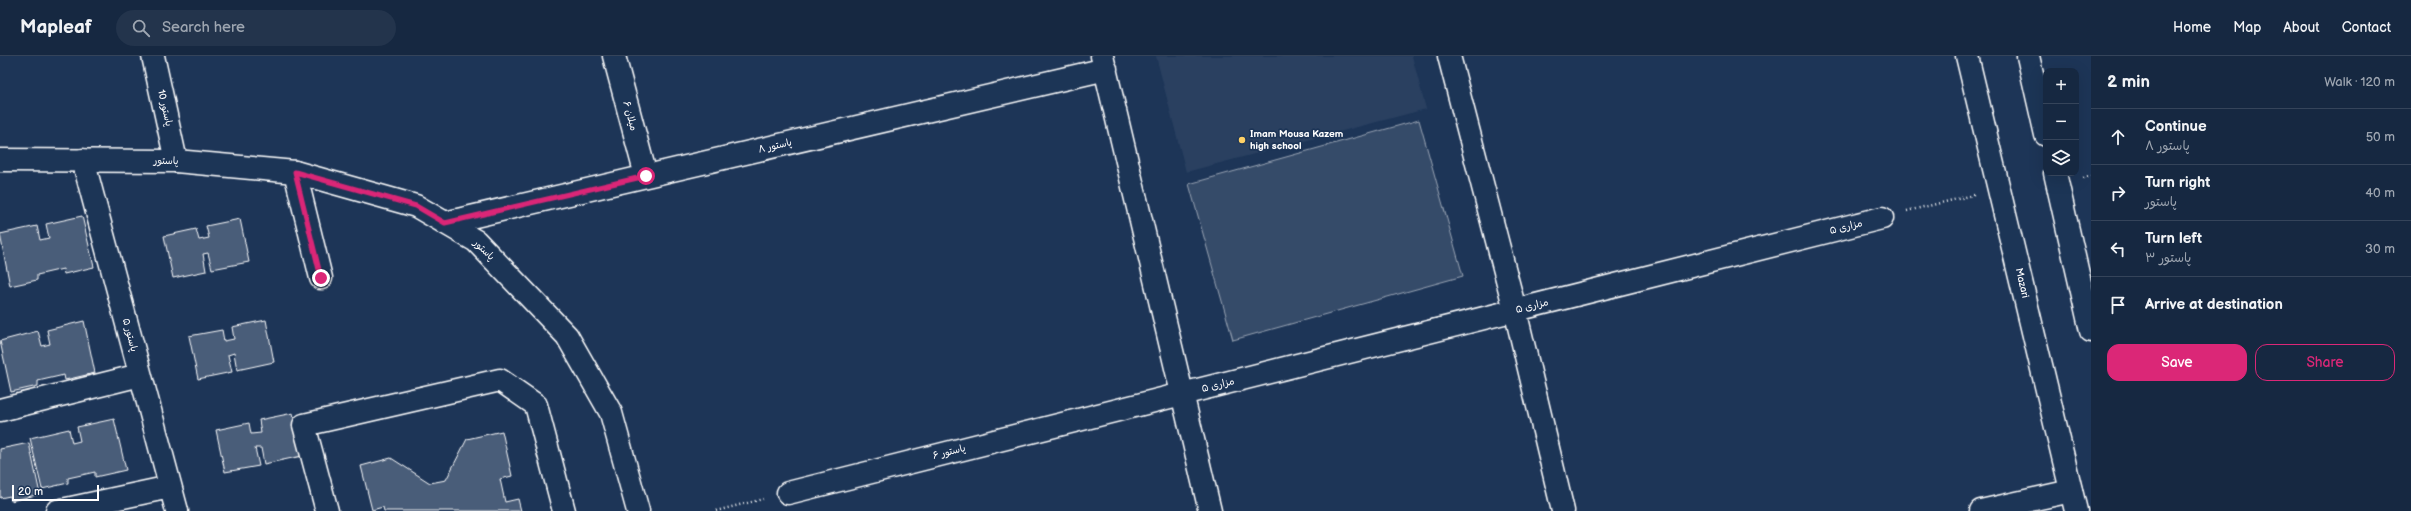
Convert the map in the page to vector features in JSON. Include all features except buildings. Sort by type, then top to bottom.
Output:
[{"type":"street","name":"پاستور 10","points":[[153,56],[176,160]]},
{"type":"street","name":"میلان ۶","points":[[614,56],[646,176]]},
{"type":"street","points":[[1449,56],[1515,310],[1563,511]]},
{"type":"street","name":"Mazari","points":[[1968,56],[2074,501]]},
{"type":"street","points":[[2028,56],[2043,122]]},
{"type":"street","name":"پاستور ۸","points":[[445,223],[646,176],[1104,62]]},
{"type":"street","points":[[1104,62],[1210,511]]},
{"type":"street","name":"پاستور","points":[[0,160],[176,160],[295,172],[416,206],[476,241],[567,336],[611,413],[638,511]]},
{"type":"street","name":"پاستور ۵","points":[[83,160],[177,511]]},
{"type":"street","points":[[295,172],[321,278]]},
{"type":"street","points":[[2056,176],[2091,331]]},
{"type":"street","name":"مزاری ۵","points":[[1182,394],[1882,218]]},
{"type":"street","points":[[0,410],[140,375]]},
{"type":"street","points":[[327,511],[304,425],[500,380],[536,405],[564,511]]},
{"type":"street","name":"پاستور ۶","points":[[788,493],[1182,394]]},
{"type":"street","points":[[57,511],[170,487]]},
{"type":"street","points":[[1981,511],[2074,501]]},
{"type":"path","points":[[1882,218],[2000,188]]},
{"type":"path","points":[[716,511],[788,493]]},
{"type":"shaded area","name":"Imam Mousa Kazem high school","points":[[1156,56],[1412,56],[1426,109],[1186,172]]},
{"type":"shaded area","points":[[1419,120],[1463,276],[1233,340],[1189,184]]},
{"type":"place","name":"Imam Mousa Kazem high school","points":[[1242,140]]},
{"type":"route","points":[[321,278],[295,172],[416,206],[445,223],[646,176]]}]
